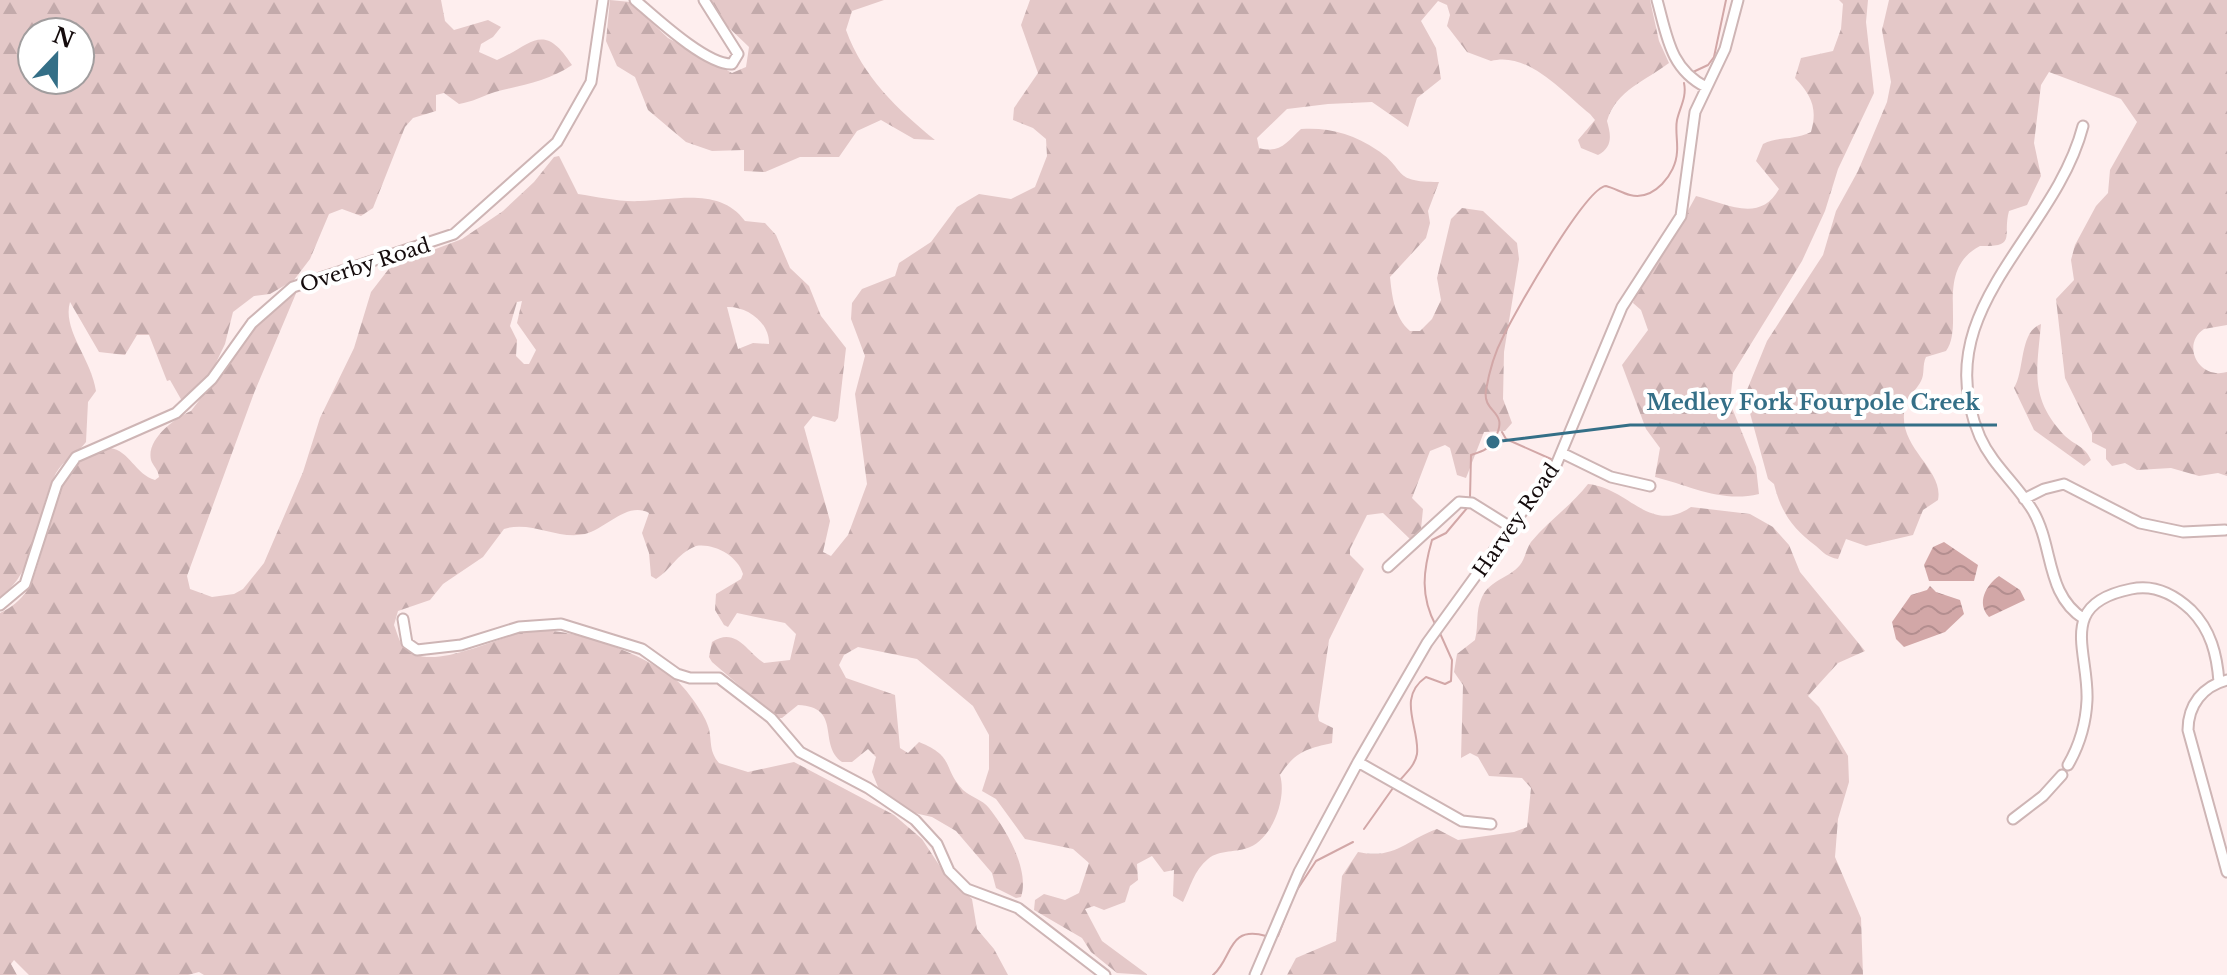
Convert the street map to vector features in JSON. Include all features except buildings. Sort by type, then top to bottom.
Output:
[{"type":"street","name":"Overby Road","points":[[0,605],[25,584],[57,484],[76,457],[176,413],[212,379],[252,323],[293,287],[454,234],[557,142],[587,90],[599,50],[603,0]]},
{"type":"street","points":[[635,0],[702,52],[719,63],[732,64],[738,54],[704,0]]},
{"type":"street","points":[[1657,0],[1677,63],[1687,76],[1706,87]]},
{"type":"street","name":"Harvey Road","points":[[1255,975],[1299,872],[1358,762],[1438,627],[1512,528],[1562,453],[1622,307],[1681,216],[1692,123],[1725,49],[1738,0]]},
{"type":"street","points":[[2083,126],[2075,153],[2053,198],[1988,291],[1969,343],[1967,389],[1975,421],[1998,469],[2024,499],[2038,522],[2061,597],[2084,619]]},
{"type":"street","points":[[1562,453],[1611,477],[1650,486]]},
{"type":"street","points":[[2024,499],[2051,486],[2064,484],[2140,523],[2183,532],[2225,530]]},
{"type":"street","points":[[1388,567],[1454,506],[1468,502],[1512,528]]},
{"type":"street","points":[[2068,765],[2086,709],[2079,648],[2084,619],[2098,602],[2125,590],[2148,588],[2169,594],[2193,612],[2209,634],[2223,681],[2195,702],[2188,730],[2227,872]]},
{"type":"street","points":[[403,619],[407,643],[417,650],[461,645],[519,627],[561,624],[642,649],[677,674],[690,678],[719,678],[771,718],[800,752],[868,788],[915,820],[937,844],[949,871],[967,889],[1018,908],[1105,975]]},
{"type":"street","points":[[1358,762],[1462,821],[1491,824]]},
{"type":"street","points":[[2013,819],[2043,796],[2062,775]]},
{"type":"green space","points":[[0,0],[441,0],[445,21],[454,30],[488,20],[501,27],[493,37],[481,44],[479,52],[497,60],[537,40],[553,43],[562,51],[572,65],[545,79],[459,104],[444,93],[436,95],[436,111],[413,118],[405,127],[373,208],[361,216],[342,209],[329,214],[310,259],[294,280],[270,294],[254,296],[233,312],[225,344],[211,373],[182,401],[170,380],[167,381],[149,335],[137,335],[125,355],[99,352],[70,302],[73,334],[89,367],[96,391],[88,402],[86,442],[56,473],[29,556],[13,586],[0,597]]},
{"type":"green space","points":[[610,0],[630,2],[668,38],[732,73],[746,67],[749,47],[724,23],[711,0],[884,0],[852,11],[846,30],[862,63],[883,91],[935,140],[914,139],[881,120],[857,131],[839,157],[800,157],[765,172],[744,171],[744,150],[712,151],[686,142],[648,110],[635,77],[617,66],[606,41]]},
{"type":"green space","points":[[1030,0],[1650,0],[1659,41],[1669,63],[1617,101],[1607,121],[1608,144],[1598,155],[1581,148],[1578,140],[1595,120],[1590,114],[1531,68],[1518,62],[1491,61],[1467,52],[1447,26],[1450,15],[1447,5],[1438,1],[1421,21],[1436,48],[1441,79],[1417,98],[1408,127],[1372,102],[1328,104],[1287,109],[1257,138],[1259,148],[1272,149],[1283,146],[1301,129],[1340,133],[1377,150],[1406,177],[1439,182],[1428,211],[1430,223],[1426,238],[1390,277],[1397,313],[1410,331],[1420,331],[1432,319],[1441,300],[1437,278],[1451,219],[1462,208],[1483,211],[1517,243],[1519,259],[1504,352],[1503,399],[1512,423],[1505,431],[1484,432],[1466,478],[1457,475],[1450,448],[1445,445],[1430,451],[1412,498],[1423,509],[1421,529],[1411,540],[1383,513],[1367,515],[1350,549],[1350,555],[1364,569],[1329,640],[1318,716],[1319,721],[1333,728],[1332,743],[1302,753],[1285,767],[1280,775],[1280,805],[1265,835],[1250,847],[1218,854],[1203,863],[1183,902],[1173,896],[1174,870],[1164,872],[1152,856],[1137,864],[1138,880],[1130,886],[1125,902],[1104,910],[1094,906],[1085,909],[1102,941],[1148,975],[1117,973],[1091,952],[1082,938],[1034,910],[1035,900],[1044,894],[1065,900],[1079,893],[1089,863],[1073,849],[1025,839],[996,799],[982,791],[989,769],[989,735],[973,706],[917,659],[858,647],[844,655],[839,665],[846,678],[895,695],[900,748],[908,753],[919,742],[931,747],[944,758],[963,790],[989,808],[1015,850],[1022,875],[1021,897],[1016,898],[996,888],[992,873],[956,831],[932,817],[910,812],[878,787],[872,772],[876,757],[868,749],[852,762],[842,762],[831,746],[825,719],[820,712],[798,705],[782,718],[777,718],[712,662],[709,657],[712,642],[728,637],[741,642],[764,663],[790,660],[796,634],[785,623],[737,613],[728,627],[724,625],[715,610],[716,594],[741,579],[743,574],[731,556],[717,549],[696,546],[656,579],[651,576],[649,553],[642,533],[649,513],[641,510],[625,513],[585,534],[524,527],[504,529],[483,557],[443,584],[430,600],[398,611],[394,625],[401,642],[416,655],[432,657],[469,650],[524,632],[555,631],[610,645],[645,660],[675,679],[695,702],[707,723],[712,751],[719,763],[748,772],[794,762],[894,815],[922,839],[945,874],[972,899],[977,929],[994,949],[1008,975],[204,975],[199,972],[188,975],[29,975],[14,960],[11,964],[17,975],[0,975],[0,613],[16,603],[28,589],[56,503],[65,480],[77,462],[92,450],[110,448],[122,453],[148,477],[155,480],[159,477],[151,460],[157,437],[170,424],[191,411],[258,323],[297,291],[254,393],[187,576],[190,589],[212,597],[234,594],[243,589],[264,563],[303,472],[320,418],[354,348],[371,292],[391,266],[462,239],[503,211],[534,182],[554,157],[559,156],[578,194],[632,201],[710,199],[735,210],[745,221],[765,223],[776,235],[790,268],[809,286],[821,316],[846,348],[838,418],[835,422],[813,416],[804,427],[830,521],[823,552],[831,556],[848,535],[867,484],[855,394],[865,356],[851,319],[852,303],[862,289],[895,276],[899,263],[931,242],[957,207],[979,194],[1011,199],[1035,187],[1047,156],[1046,139],[1033,128],[1013,120],[1014,108],[1038,73],[1021,25]],"holes":[[[522,301],[517,323],[536,350],[529,364],[524,364],[516,356],[517,340],[510,326],[517,302]],[[727,307],[742,309],[756,317],[766,329],[769,344],[753,343],[738,349]]]},
{"type":"green space","points":[[1839,0],[1868,0],[1866,22],[1874,93],[1838,169],[1825,211],[1802,261],[1733,373],[1730,403],[1756,467],[1759,494],[1719,495],[1655,477],[1660,448],[1646,429],[1622,365],[1648,330],[1641,310],[1633,303],[1640,282],[1669,245],[1696,196],[1730,206],[1752,208],[1771,200],[1779,189],[1756,161],[1763,144],[1811,132],[1814,116],[1812,102],[1795,78],[1801,58],[1833,51],[1841,29],[1843,4]]},
{"type":"green space","points":[[1889,0],[2227,0],[2227,325],[2204,329],[2197,335],[2194,351],[2196,359],[2208,371],[2227,372],[2227,476],[2218,473],[2199,476],[2171,468],[2137,470],[2125,463],[2112,466],[2106,459],[2106,449],[2092,442],[2092,433],[2065,378],[2056,299],[2074,280],[2071,260],[2075,245],[2096,206],[2108,193],[2110,170],[2137,122],[2121,99],[2049,72],[2041,85],[2034,143],[2041,176],[2027,205],[2009,211],[2004,242],[1980,246],[1966,256],[1958,269],[1954,283],[1951,340],[1946,351],[1926,357],[1922,378],[1905,407],[1905,427],[1935,479],[1938,500],[1923,510],[1913,535],[1866,546],[1846,539],[1838,559],[1824,553],[1789,519],[1774,484],[1768,479],[1748,406],[1747,390],[1767,341],[1823,255],[1836,211],[1858,171],[1887,102],[1891,82],[1882,30]]},
{"type":"green space","points":[[2041,324],[2037,370],[2040,396],[2045,409],[2064,435],[2089,455],[2091,460],[2084,466],[2034,430],[2014,388],[2029,335]]},
{"type":"green space","points":[[1588,484],[1603,487],[1640,508],[1663,516],[1691,507],[1750,514],[1773,527],[1789,545],[1800,572],[1865,651],[1838,663],[1808,696],[1819,707],[1848,756],[1849,782],[1838,819],[1835,857],[1861,918],[1863,975],[1287,975],[1296,958],[1336,941],[1342,876],[1358,852],[1391,851],[1437,829],[1458,840],[1514,832],[1527,827],[1531,788],[1522,778],[1489,776],[1478,757],[1470,753],[1461,758],[1463,685],[1454,672],[1457,654],[1475,640],[1479,608],[1486,591],[1520,565],[1531,542]]},
{"type":"water","points":[[1944,542],[1978,565],[1974,581],[1929,581],[1924,565],[1933,547]]},
{"type":"water","points":[[1999,576],[2020,590],[2025,600],[1989,617],[1983,606],[1984,595]]},
{"type":"water","points":[[1930,586],[1936,592],[1960,600],[1964,614],[1945,632],[1904,647],[1896,639],[1892,622],[1911,595]]},
{"type":"waterway","points":[[1693,72],[1708,65],[1714,57],[1726,0]]},
{"type":"waterway","points":[[1470,498],[1471,455],[1487,448],[1499,429],[1498,417],[1488,404],[1486,390],[1503,337],[1552,252],[1596,192],[1606,186],[1639,196],[1655,190],[1668,177],[1676,160],[1676,124],[1684,97],[1684,83]]},
{"type":"waterway","points":[[1502,432],[1506,439],[1551,459]]},
{"type":"waterway","points":[[1436,626],[1425,594],[1429,551],[1432,540],[1446,533],[1467,508]]},
{"type":"waterway","points":[[1400,780],[1413,765],[1417,754],[1411,714],[1412,694],[1426,677],[1445,684],[1451,681],[1452,660],[1439,631]]},
{"type":"waterway","points":[[1364,829],[1393,788]]},
{"type":"waterway","points":[[1295,893],[1316,861],[1353,842]]},
{"type":"waterway","points":[[1278,936],[1291,902]]},
{"type":"waterway","points":[[1213,975],[1237,939],[1253,934],[1266,936]]},
{"type":"place","name":"Medley Fork Fourpole Creek","points":[[1493,442]]}]
